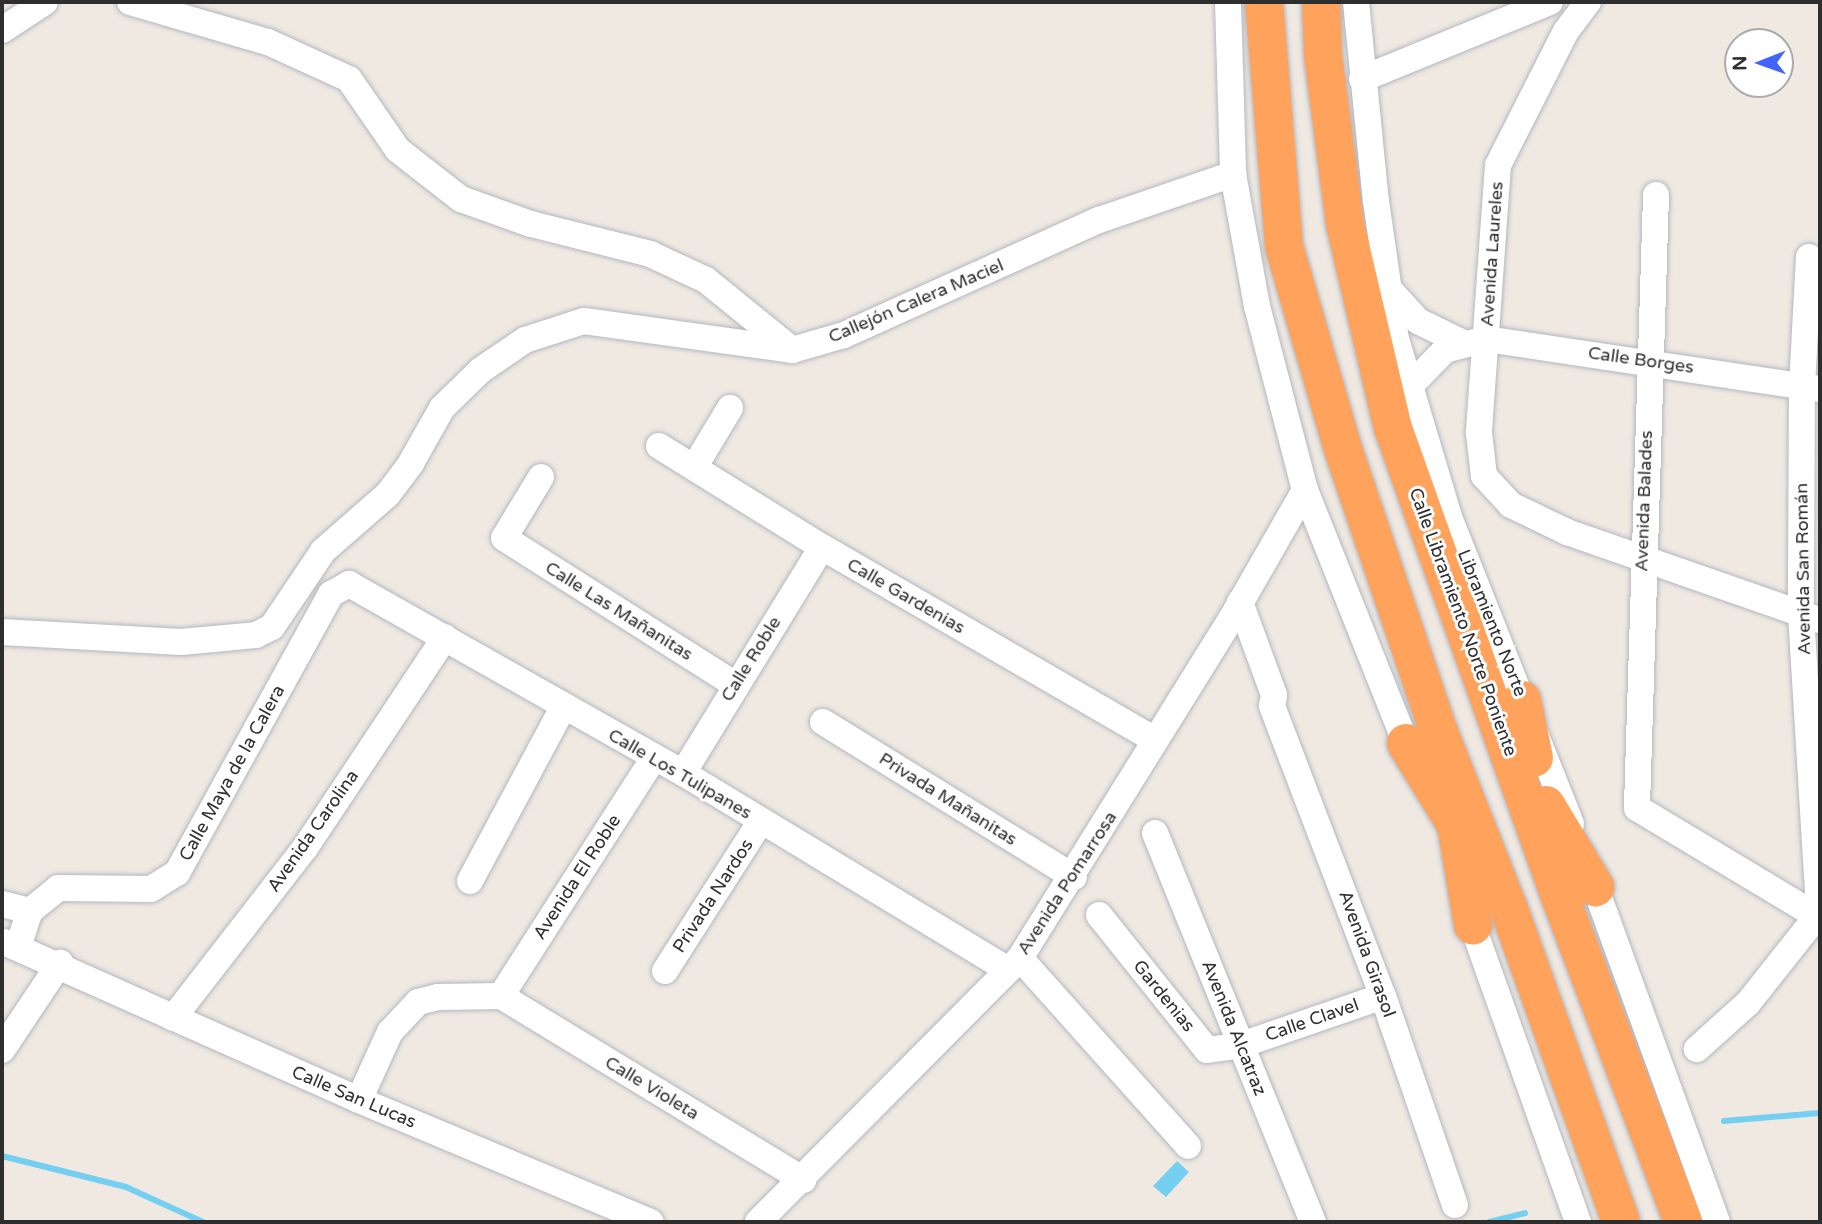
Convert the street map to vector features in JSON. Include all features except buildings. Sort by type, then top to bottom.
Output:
[{"type":"highway","points":[[1264,2],[1284,246],[1422,736],[1457,827],[1474,926]]},
{"type":"highway","name":"Calle Libramiento Norte Poniente","points":[[1321,2],[1323,55],[1345,224],[1393,428],[1511,711],[1577,890],[1652,1136],[1683,1222]]},
{"type":"highway","points":[[1511,711],[1577,890]]},
{"type":"highway","points":[[1422,736],[1509,909],[1621,1222]]},
{"type":"highway","points":[[1457,827],[1509,909]]},
{"type":"highway","points":[[1652,1136],[1702,1222]]},
{"type":"street","points":[[2,30],[45,2]]},
{"type":"street","points":[[130,2],[268,42],[349,79],[398,150],[461,199],[531,224],[650,254],[706,281],[792,349]]},
{"type":"street","points":[[1228,2],[1233,174],[1257,306],[1305,490],[1422,736],[1474,926],[1578,1222]]},
{"type":"street","name":"Libramiento Norte","points":[[1356,2],[1362,79],[1388,287],[1410,386],[1511,711]]},
{"type":"street","points":[[1362,79],[1550,2]]},
{"type":"street","name":"Avenida Laureles","points":[[1588,2],[1566,32],[1498,165],[1474,341],[1481,461],[1489,486],[1511,505],[1642,560]]},
{"type":"street","name":"Callejón Calera Maciel","points":[[2,632],[181,642],[237,640],[272,627],[323,551],[388,494],[404,474],[442,408],[481,370],[525,340],[584,321],[792,349],[844,335],[1100,220],[1233,174]]},
{"type":"street","name":"Avenida Balades","points":[[1656,195],[1642,560],[1637,808],[1819,919]]},
{"type":"street","name":"Avenida San Román","points":[[1809,257],[1811,617],[1819,919]]},
{"type":"street","name":"Calle Borges","points":[[1388,287],[1418,321],[1474,341],[1649,361],[1811,388]]},
{"type":"street","points":[[1410,386],[1431,362],[1474,341]]},
{"type":"street","points":[[695,466],[730,408]]},
{"type":"street","name":"Calle Gardenias","points":[[659,446],[822,547],[1156,740]]},
{"type":"street","name":"Calle Las Mañanitas","points":[[541,477],[504,538],[734,684]]},
{"type":"street","name":"Avenida Pomarrosa","points":[[758,1222],[804,1181],[1014,964],[1074,877],[1235,612],[1305,490]]},
{"type":"street","name":"Calle Roble","points":[[683,773],[734,684],[822,547]]},
{"type":"street","points":[[1642,560],[1811,617]]},
{"type":"street","name":"Calle Los Tulipanes","points":[[349,584],[445,636],[653,759],[683,773],[761,821],[1014,964],[1188,1146]]},
{"type":"street","name":"Calle Maya de la Calera","points":[[30,911],[58,888],[151,889],[177,873],[331,594],[349,584]]},
{"type":"street","name":"Avenida Girasol","points":[[1235,612],[1274,695],[1272,706],[1382,996],[1455,1205]]},
{"type":"street","name":"Avenida Carolina","points":[[173,1018],[304,848],[445,636]]},
{"type":"street","points":[[470,881],[564,706]]},
{"type":"street","name":"Privada Mañanitas","points":[[823,722],[1074,877]]},
{"type":"street","name":"Avenida El Roble","points":[[501,996],[653,759]]},
{"type":"street","name":"Privada Nardos","points":[[665,971],[761,821]]},
{"type":"street","name":"Avenida Alcatraz","points":[[1155,833],[1313,1222]]},
{"type":"street","points":[[1577,890],[1717,1222]]},
{"type":"street","points":[[2,904],[30,911],[10,943]]},
{"type":"street","name":"Gardenias","points":[[1099,915],[1207,1050],[1241,1045]]},
{"type":"street","points":[[1697,1049],[1748,1003],[1819,919]]},
{"type":"street","name":"Calle San Lucas","points":[[10,943],[60,963],[173,1018],[359,1100],[650,1222]]},
{"type":"street","points":[[2,1050],[60,963]]},
{"type":"street","points":[[359,1100],[390,1032],[401,1015],[418,1002],[438,997],[501,996]]},
{"type":"street","name":"Calle Violeta","points":[[501,996],[804,1181]]},
{"type":"street","name":"Calle Clavel","points":[[1241,1045],[1382,996]]},
{"type":"water","points":[[1177,1161],[1189,1172],[1166,1197],[1153,1186]]},
{"type":"waterway","points":[[1724,1121],[1820,1113]]},
{"type":"waterway","points":[[2,1156],[126,1187],[203,1222]]},
{"type":"waterway","points":[[1489,1222],[1525,1213]]}]
